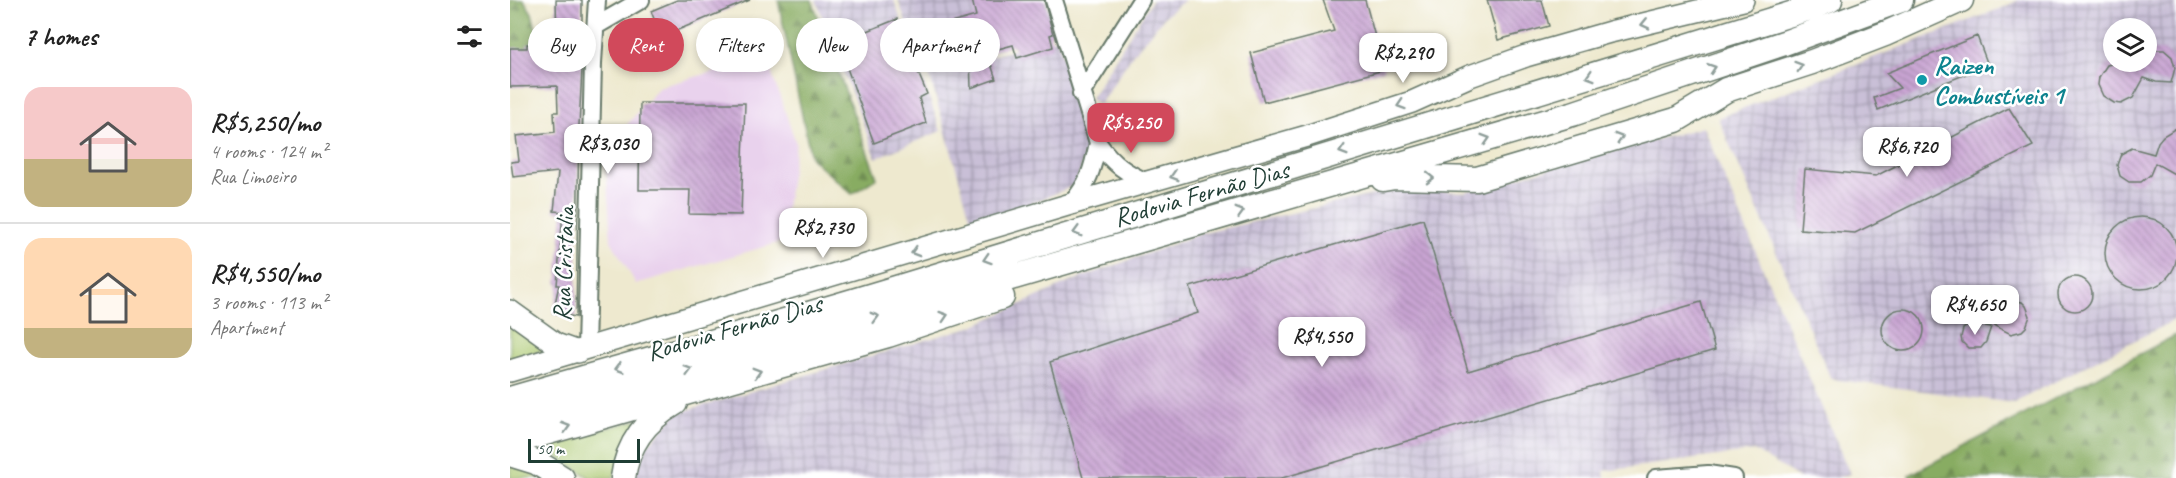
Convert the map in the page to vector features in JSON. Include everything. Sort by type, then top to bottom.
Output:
[{"type":"highway","name":"Rodovia Fernão Dias","points":[[510,399],[901,287],[1657,56],[1830,0]]},
{"type":"highway","name":"Rodovia Fernão Dias","points":[[510,420],[1289,198],[1656,87],[1901,0]]},
{"type":"highway","points":[[1289,198],[1395,177],[1477,179],[1621,137],[1676,120],[1726,90],[1876,38],[1961,0]]},
{"type":"highway","points":[[510,443],[888,335],[1001,297],[1135,242]]},
{"type":"highway","points":[[623,478],[624,467],[637,437],[658,413],[701,388]]},
{"type":"highway","points":[[510,454],[536,462],[562,478]]},
{"type":"main road","points":[[510,372],[1071,204],[1307,136],[1412,102],[1470,76],[1526,56],[1610,32],[1743,0]]},
{"type":"main road","points":[[510,311],[556,344],[582,351]]},
{"type":"street","name":"Rua Cristalia","points":[[596,26],[597,0]]},
{"type":"street","points":[[596,26],[641,0]]},
{"type":"street","points":[[1054,0],[1081,94],[1098,143],[1110,160],[1133,176],[1149,183]]},
{"type":"street","points":[[1081,94],[1141,0]]},
{"type":"street","name":"Rua Cristalia","points":[[582,351],[594,72]]},
{"type":"street","points":[[1071,204],[1086,186],[1098,143]]},
{"type":"street","points":[[1656,478],[1708,474],[1734,478]]},
{"type":"shaded area","points":[[816,0],[894,0],[900,18],[880,18],[880,72],[920,72],[941,131],[876,158],[843,72],[868,72],[868,18],[823,18]]},
{"type":"shaded area","points":[[898,0],[1046,0],[1056,30],[1000,49],[1000,18],[904,18]]},
{"type":"shaded area","points":[[1152,0],[1185,0],[1166,15],[1133,54],[1100,104],[1090,99]]},
{"type":"shaded area","points":[[2019,0],[2176,0],[2176,319],[2014,403],[1831,379],[1718,118]]},
{"type":"shaded area","points":[[1057,38],[1090,141],[1076,185],[973,227],[929,74],[924,75],[923,72],[1000,72],[1000,54]]},
{"type":"shaded area","points":[[712,72],[771,72],[796,143],[781,242],[636,284],[611,241],[605,151],[659,87]]},
{"type":"shaded area","points":[[1703,127],[1850,474],[1837,478],[1800,478],[1755,451],[1604,471],[1605,478],[1572,478],[1572,476],[1566,478],[635,478],[636,470],[647,446],[677,413],[973,326],[1072,281],[1203,233],[1399,189],[1464,192]]},
{"type":"green space","points":[[510,0],[524,0],[533,18],[528,18],[528,47],[525,52],[510,55]]},
{"type":"green space","points":[[778,0],[812,0],[819,18],[796,18],[796,72],[838,72],[877,178],[852,194],[811,158],[784,29],[784,18],[782,18]]},
{"type":"green space","points":[[510,318],[550,348],[510,361]]},
{"type":"green space","points":[[2176,335],[2176,478],[1910,478],[1909,475]]},
{"type":"green space","points":[[641,419],[613,478],[590,478],[541,446]]},
{"type":"green space","points":[[510,465],[555,478],[510,478]]},
{"type":"building","points":[[556,0],[582,0],[582,18],[556,18]]},
{"type":"building","points":[[677,0],[750,0],[707,18],[696,18],[696,22],[684,27],[684,18],[654,18],[651,11]]},
{"type":"building","points":[[972,0],[1044,0],[1053,34],[1050,35],[1053,47],[1017,58],[1013,45],[1000,48],[1000,18],[969,18],[976,16]]},
{"type":"building","points":[[1323,0],[1365,0],[1384,70],[1264,102],[1251,53],[1334,31]]},
{"type":"building","points":[[1487,0],[1542,0],[1549,26],[1498,40]]},
{"type":"building","points":[[880,26],[880,72],[918,72],[927,94],[919,98],[926,123],[874,143],[848,72],[868,72],[868,31]]},
{"type":"building","name":"Raizen Combustíveis 1","points":[[1977,36],[1988,65],[1878,110],[1874,98],[1900,88],[1886,73]]},
{"type":"building","points":[[527,44],[528,72],[582,72],[576,317],[553,313],[559,285],[557,285],[563,212],[554,211],[558,172],[513,177],[511,162],[519,161],[516,136],[555,132],[554,112],[558,112],[557,86],[510,87],[510,48],[527,48]]},
{"type":"building","points":[[2157,50],[2164,50],[2172,57],[2175,68],[2171,83],[2144,78],[2133,98],[2121,104],[2114,103],[2103,96],[2098,85],[2103,71],[2157,72]]},
{"type":"building","points":[[970,72],[994,72],[996,79],[971,88]]},
{"type":"building","points":[[640,103],[745,103],[741,215],[689,214],[690,190],[639,190]]},
{"type":"building","points":[[2009,108],[2033,146],[1855,233],[1800,229],[1805,169],[1876,176]]},
{"type":"building","points":[[2176,128],[2176,175],[2155,163],[2150,175],[2141,182],[2129,182],[2120,176],[2117,165],[2121,154],[2132,148],[2154,154],[2163,136]]},
{"type":"building","points":[[2141,217],[2161,223],[2171,233],[2177,253],[2171,273],[2161,283],[2141,289],[2121,283],[2111,273],[2105,253],[2111,233],[2121,223]]},
{"type":"building","points":[[1423,219],[1468,371],[1701,302],[1715,350],[1282,478],[1083,478],[1050,362],[1198,313],[1190,287]]},
{"type":"building","points":[[2075,277],[2087,282],[2092,294],[2087,306],[2075,311],[2063,306],[2058,294],[2063,282]]},
{"type":"building","points":[[2011,300],[2022,302],[2030,316],[2022,331],[2011,334],[1995,326],[1995,314],[2001,304]]},
{"type":"building","points":[[1903,309],[1918,315],[1924,330],[1918,345],[1903,351],[1888,345],[1882,330],[1888,315]]},
{"type":"building","points":[[1971,323],[1991,327],[1986,342],[1981,348],[1968,348],[1962,342],[1963,329]]},
{"type":"place","name":"Raizen Combustíveis 1","points":[[1922,80]]}]
